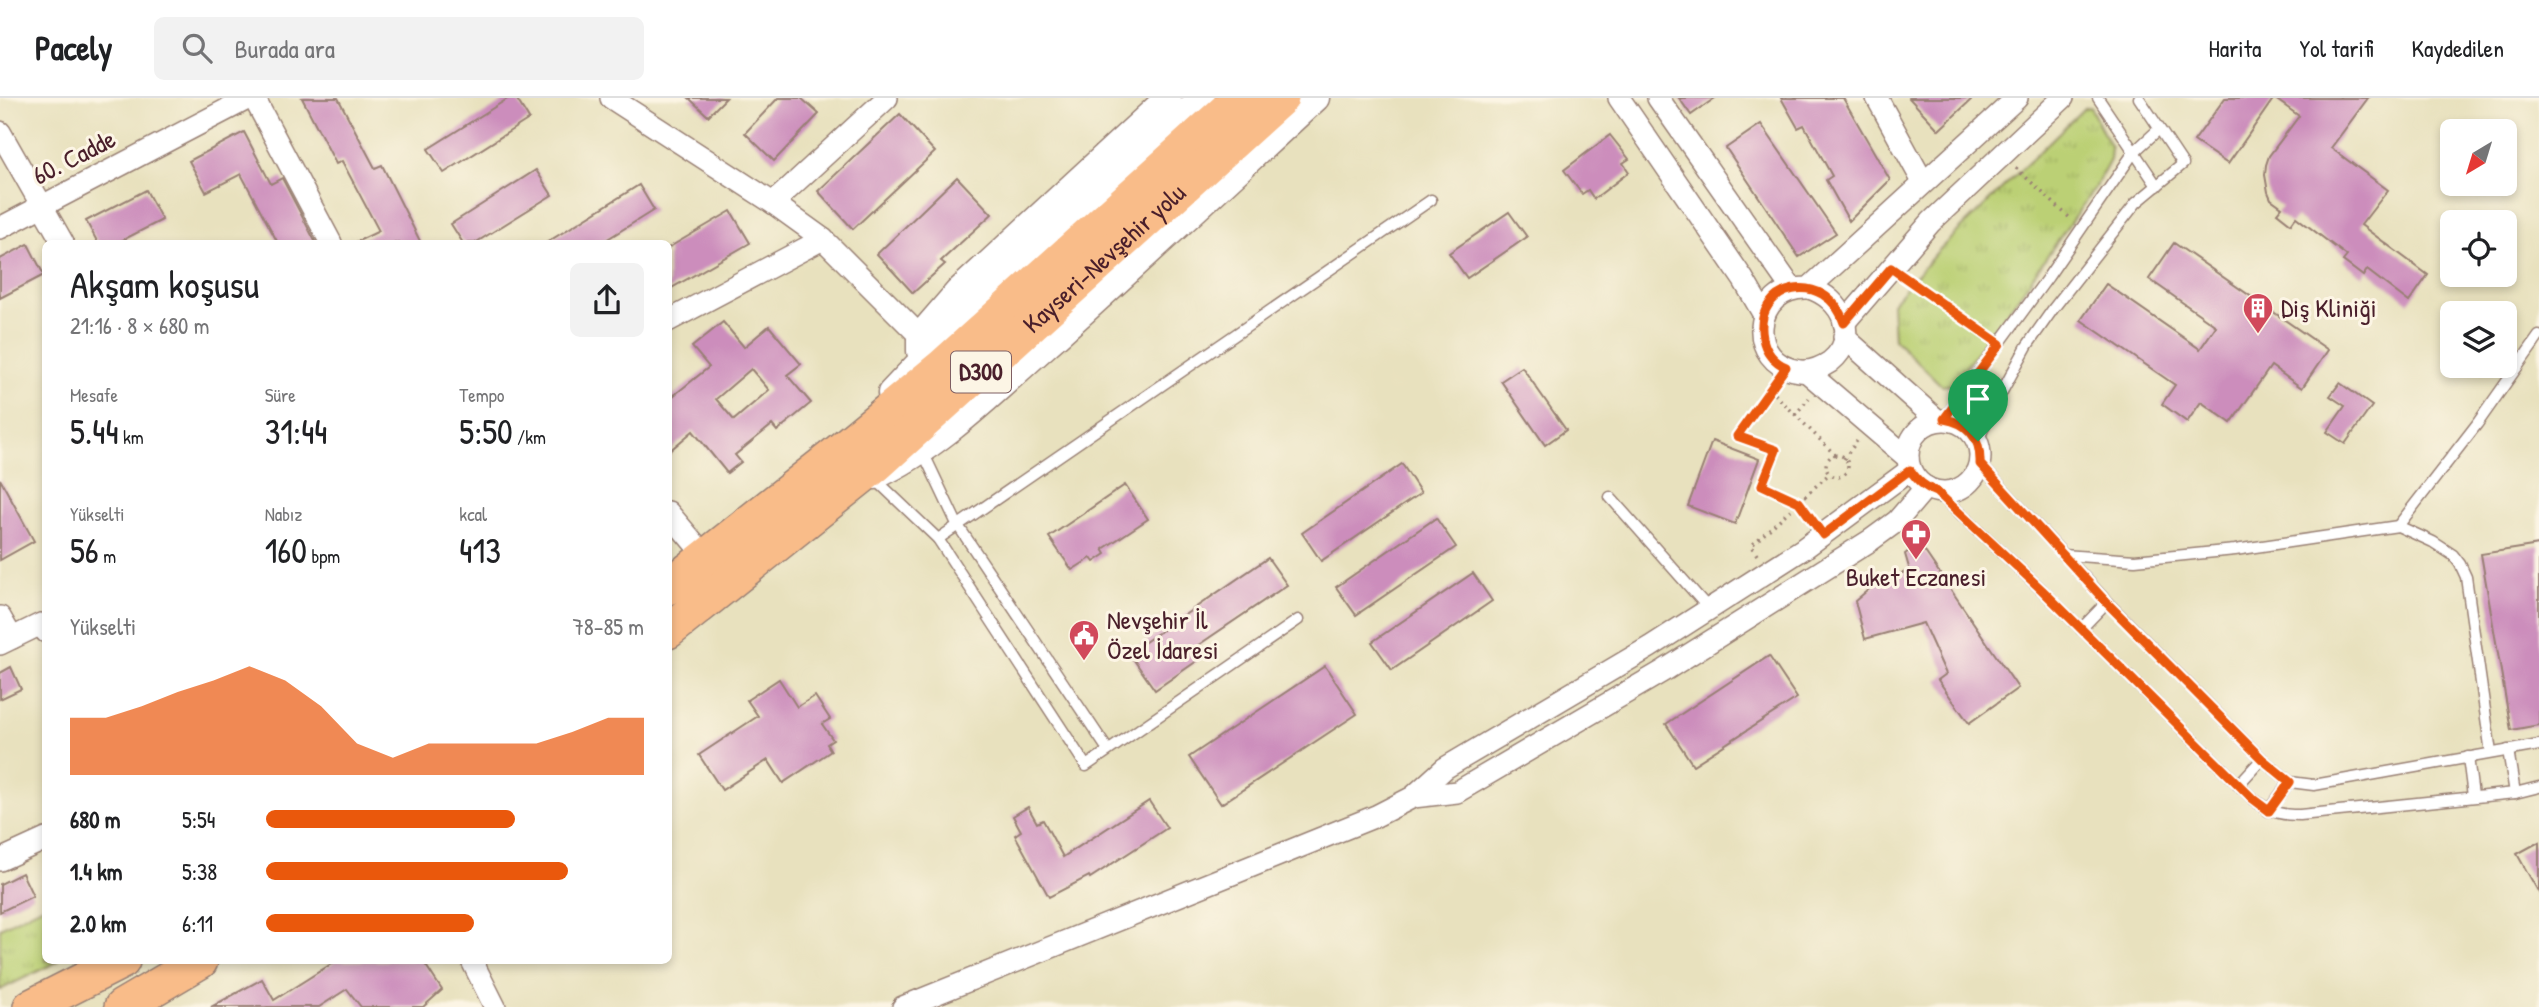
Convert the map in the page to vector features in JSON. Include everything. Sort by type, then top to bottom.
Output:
[{"type":"highway","name":"Kayseri-Nevşehir yolu","points":[[672,584],[706,557],[854,472],[943,366],[1240,98]]},
{"type":"highway","name":"Kayseri-Nevşehir yolu","points":[[672,628],[854,472],[946,404],[1281,98]]},
{"type":"highway","points":[[31,1007],[116,964]]},
{"type":"highway","points":[[122,1007],[195,964]]},
{"type":"street","name":"60. Cadde","points":[[0,228],[251,98]]},
{"type":"street","points":[[251,98],[329,240]]},
{"type":"street","points":[[773,203],[887,98]]},
{"type":"street","points":[[920,348],[981,298],[1202,98]]},
{"type":"street","points":[[854,472],[907,461],[976,407],[1316,98]]},
{"type":"street","points":[[1619,98],[1743,279],[1764,315]]},
{"type":"street","points":[[1658,98],[1801,288],[1822,292],[1833,300],[1840,310],[1844,330],[1840,349],[1832,360],[1820,368],[1796,369]]},
{"type":"street","points":[[1877,98],[1923,181]]},
{"type":"street","points":[[1844,330],[1940,420],[1964,425],[1978,441],[1980,464],[1969,483],[1948,493],[1931,490],[1917,480],[1909,464],[1796,369],[1769,355],[1761,328],[1764,315],[1775,298],[1801,288],[2017,98]]},
{"type":"street","points":[[1844,330],[1891,268],[1931,222],[2063,98]]},
{"type":"street","points":[[613,99],[773,203],[823,239],[920,348]]},
{"type":"street","points":[[854,472],[920,348],[958,292],[1159,101]]},
{"type":"street","points":[[0,132],[61,240]]},
{"type":"street","points":[[672,319],[823,239]]},
{"type":"street","points":[[903,1007],[1376,816],[1413,797],[1445,768],[1650,647],[1823,535],[1909,464],[1912,438],[1919,430],[1940,420]]},
{"type":"street","points":[[1413,797],[1457,792],[1665,670],[1871,540],[1931,490]]},
{"type":"street","points":[[672,517],[706,557]]},
{"type":"street","points":[[0,617],[6,641],[42,626]]},
{"type":"street","points":[[0,860],[42,841]]},
{"type":"street","points":[[474,964],[495,1007]]},
{"type":"lane","points":[[2098,98],[2157,186]]},
{"type":"lane","points":[[1978,441],[2003,389],[2034,337],[2114,229],[2136,204],[2183,164],[2139,98]]},
{"type":"lane","points":[[1940,420],[2000,344],[2134,152],[2160,129]]},
{"type":"lane","points":[[938,539],[1431,200]]},
{"type":"lane","points":[[2398,526],[2477,424],[2539,336]]},
{"type":"lane","points":[[921,449],[957,524],[1108,750]]},
{"type":"lane","points":[[1980,464],[2107,603],[2262,759],[2290,782],[2314,785],[2539,745]]},
{"type":"lane","points":[[854,472],[938,539],[1086,766],[1298,620]]},
{"type":"lane","points":[[1931,490],[2081,629],[2238,785],[2269,811],[2300,815],[2515,793],[2539,787]]},
{"type":"lane","points":[[1610,498],[1709,609]]},
{"type":"lane","points":[[2063,555],[2146,559],[2235,550],[2398,526],[2433,542],[2453,555],[2460,565],[2470,600],[2491,753]]},
{"type":"lane","points":[[2081,629],[2107,603]]},
{"type":"lane","points":[[2508,750],[2515,793]]},
{"type":"lane","points":[[2468,757],[2473,796]]},
{"type":"lane","points":[[2238,785],[2262,759]]},
{"type":"lane","points":[[2269,811],[2290,782]]},
{"type":"path","points":[[2002,155],[2081,229]]},
{"type":"path","points":[[1891,268],[2000,344]]},
{"type":"path","points":[[1796,369],[1770,390],[1737,436],[1776,450],[1762,485],[1799,502],[1823,535]]},
{"type":"path","points":[[1770,390],[1836,456],[1845,460],[1847,470],[1839,477],[1829,474]]},
{"type":"path","points":[[1829,474],[1826,463],[1836,456]]},
{"type":"path","points":[[1766,573],[1751,546],[1829,474]]},
{"type":"green space","points":[[2090,107],[2111,148],[2110,160],[2096,186],[2022,292],[1953,384],[1942,386],[1894,339],[1892,303],[1938,251],[2084,108]]},
{"type":"green space","points":[[42,907],[42,964],[53,964],[0,990],[0,928]]},
{"type":"building","points":[[302,98],[338,98],[375,168],[382,165],[420,240],[360,240],[379,231],[342,161],[336,164]]},
{"type":"building","points":[[509,98],[516,98],[529,119],[444,173],[428,149]]},
{"type":"building","points":[[689,98],[726,98],[708,116]]},
{"type":"building","points":[[778,98],[801,98],[819,114],[774,161],[745,133]]},
{"type":"building","points":[[1679,98],[1715,98],[1691,115]]},
{"type":"building","points":[[1781,98],[1843,98],[1890,180],[1849,221],[1826,180],[1832,176],[1804,125],[1798,128]]},
{"type":"building","points":[[1909,98],[1973,98],[1939,130]]},
{"type":"building","points":[[2225,98],[2274,98],[2228,164],[2194,141]]},
{"type":"building","points":[[2274,98],[2368,98],[2331,148],[2388,190],[2361,225],[2428,275],[2409,302],[2367,270],[2363,276],[2343,261],[2347,256],[2296,217],[2291,224],[2277,213],[2282,207],[2271,199],[2268,192],[2266,165],[2269,156],[2299,116]]},
{"type":"building","points":[[900,114],[935,152],[853,229],[818,191]]},
{"type":"building","points":[[1761,124],[1836,233],[1799,257],[1726,148]]},
{"type":"building","points":[[244,132],[271,184],[282,178],[314,240],[276,240],[241,174],[206,192],[189,161]]},
{"type":"building","points":[[1610,135],[1629,159],[1623,163],[1629,172],[1594,199],[1588,190],[1582,194],[1564,170]]},
{"type":"building","points":[[536,170],[552,195],[480,240],[461,240],[451,224]]},
{"type":"building","points":[[957,177],[992,214],[941,261],[945,264],[913,293],[877,254]]},
{"type":"building","points":[[639,185],[654,210],[606,240],[551,240]]},
{"type":"building","points":[[146,190],[162,220],[123,240],[96,240],[86,221]]},
{"type":"building","points":[[731,211],[750,243],[672,288],[672,246]]},
{"type":"building","points":[[1509,212],[1527,237],[1467,278],[1449,253]]},
{"type":"building","name":"Diş Kliniği","points":[[2174,243],[2328,350],[2302,388],[2271,366],[2231,423],[2201,402],[2187,422],[2162,404],[2175,385],[2081,320],[2106,284],[2200,349],[2216,326],[2149,279]]},
{"type":"building","points":[[28,244],[42,276],[0,298],[0,259]]},
{"type":"building","points":[[723,322],[744,347],[769,326],[801,364],[787,375],[811,403],[777,431],[772,425],[735,455],[741,462],[727,473],[693,431],[672,449],[672,397],[709,367],[692,347]],"holes":[[[751,369],[769,390],[734,420],[716,399]]]},
{"type":"building","points":[[1522,367],[1566,430],[1545,445],[1501,381]]},
{"type":"building","points":[[2340,383],[2372,406],[2345,444],[2327,432],[2345,406],[2330,396]]},
{"type":"building","points":[[1712,441],[1759,459],[1735,524],[1688,506]]},
{"type":"building","points":[[1402,464],[1421,493],[1321,561],[1302,533]]},
{"type":"building","points":[[0,479],[34,541],[0,560]]},
{"type":"building","points":[[1125,485],[1148,519],[1103,549],[1106,554],[1094,562],[1091,558],[1072,570],[1049,537]]},
{"type":"building","points":[[1436,518],[1456,547],[1356,615],[1336,587]]},
{"type":"building","points":[[1919,543],[2018,688],[1969,723],[1938,680],[1946,674],[1923,623],[1865,639],[1855,601],[1881,579],[1910,571],[1905,554]]},
{"type":"building","points":[[2539,545],[2539,725],[2511,730],[2481,554]]},
{"type":"building","points":[[1268,558],[1287,585],[1197,646],[1204,656],[1155,690],[1129,653]]},
{"type":"building","points":[[1473,573],[1492,601],[1392,670],[1372,642]]},
{"type":"building","points":[[1769,656],[1797,698],[1693,765],[1666,724]]},
{"type":"building","points":[[1325,666],[1357,714],[1221,804],[1189,757]]},
{"type":"building","points":[[11,667],[21,689],[0,699],[0,673]]},
{"type":"building","points":[[779,679],[797,707],[815,696],[830,719],[822,724],[833,740],[827,744],[831,751],[783,783],[768,760],[722,790],[699,755],[758,716],[747,700]]},
{"type":"building","points":[[1149,801],[1167,828],[1090,878],[1089,876],[1049,897],[1015,835],[1021,831],[1013,816],[1028,807],[1037,823],[1043,820],[1063,857]]},
{"type":"building","points":[[2539,842],[2539,893],[2517,854]]},
{"type":"building","points":[[22,873],[33,896],[0,912],[0,884]]},
{"type":"building","points":[[331,964],[425,964],[442,990],[423,1007],[361,1007],[347,989],[319,1007],[211,1007],[262,979],[274,1000]]},
{"type":"place","name":"Diş Kliniği","points":[[2258,335]]},
{"type":"place","name":"Buket Eczanesi","points":[[1916,561]]},
{"type":"place","name":"Nevşehir İl Özel İdaresi","points":[[1084,662]]},
{"type":"route","points":[[1891,268],[2000,344],[1944,419],[1964,425],[1978,441],[1980,464],[2063,555],[2262,759],[2290,782],[2269,811],[2253,799],[2042,590],[1937,492],[1926,488],[1917,480],[1910,470],[1823,535],[1799,502],[1762,485],[1776,450],[1737,436],[1786,367],[1769,355],[1763,342],[1761,328],[1768,306],[1775,298],[1792,289],[1809,288],[1822,292],[1833,300],[1844,323],[1891,268]]}]
